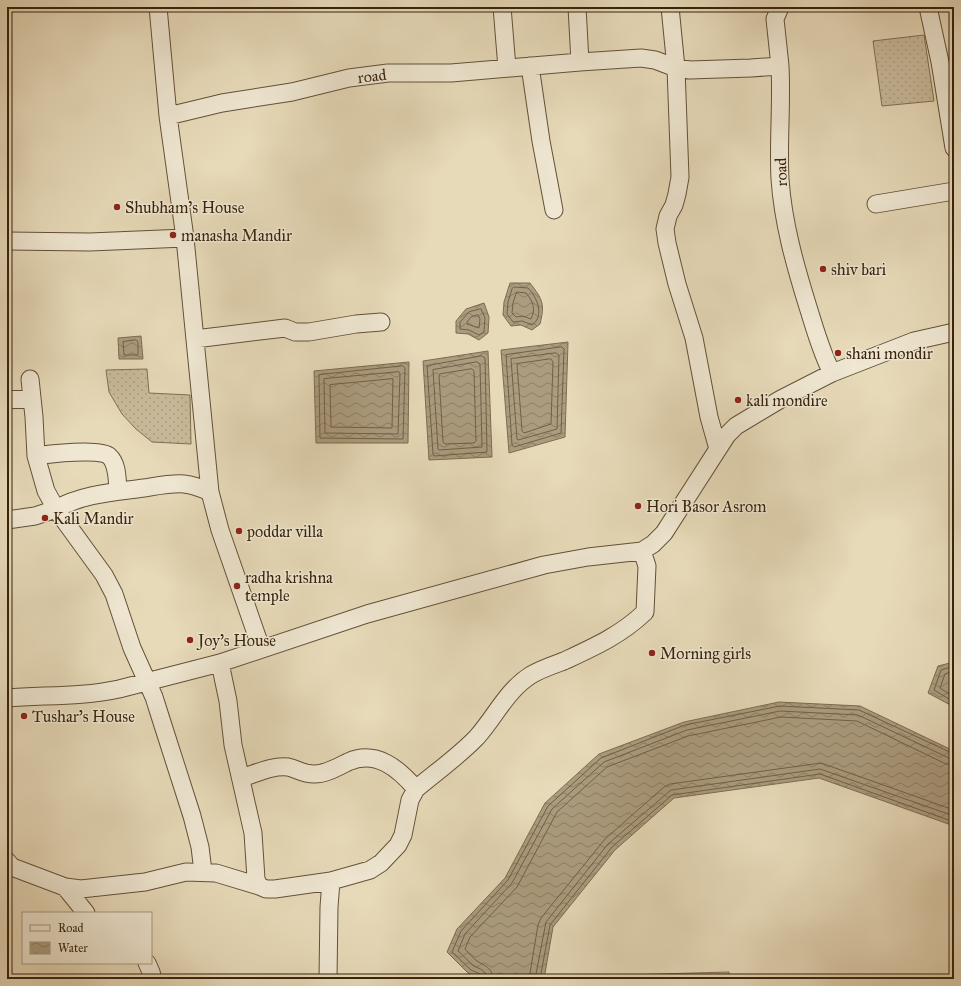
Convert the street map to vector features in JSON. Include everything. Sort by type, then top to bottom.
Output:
[{"type":"street","points":[[158,7],[168,116],[185,238],[210,492],[220,530],[261,648]]},
{"type":"street","points":[[502,7],[507,68]]},
{"type":"street","points":[[577,7],[580,62]]},
{"type":"street","points":[[670,7],[676,68],[680,177],[674,205],[668,216],[666,236],[676,284],[694,338],[708,411],[718,449]]},
{"type":"street","points":[[780,7],[775,19],[780,66]]},
{"type":"street","points":[[928,7],[940,62],[954,148]]},
{"type":"street","name":"road","points":[[168,116],[222,103],[292,92],[349,78],[388,73],[451,73],[641,58],[663,62],[676,68],[704,70],[780,66],[781,97],[779,166],[788,238],[824,355],[832,373]]},
{"type":"street","points":[[530,66],[541,141],[554,210]]},
{"type":"street","points":[[876,204],[954,191]]},
{"type":"street","points":[[7,240],[90,242],[185,238]]},
{"type":"street","points":[[195,339],[285,328],[295,332],[308,332],[356,324],[381,322]]},
{"type":"street","points":[[7,698],[97,693],[146,682],[220,663],[261,648],[367,614],[544,565],[588,557],[642,551],[654,544],[664,533],[727,435],[736,426],[781,398],[832,373],[914,341],[954,332]]},
{"type":"street","points":[[30,380],[36,456],[46,491],[56,509],[104,575],[114,594],[132,648],[154,697],[192,816],[200,847],[203,872]]},
{"type":"street","points":[[7,400],[32,398]]},
{"type":"street","points":[[36,456],[47,454],[99,452],[108,455],[114,461],[118,491]]},
{"type":"street","points":[[7,520],[35,516],[74,501],[99,494],[118,491],[183,484],[196,486],[210,492]]},
{"type":"street","points":[[7,861],[12,867],[64,887],[81,889],[138,883],[186,872],[203,872],[216,873],[266,889],[275,889],[331,881],[370,870],[381,863],[398,845],[403,835],[410,800],[416,789],[476,738],[518,684],[531,675],[594,647],[620,633],[630,626],[644,612],[647,566],[642,551]]},
{"type":"street","points":[[220,663],[228,701],[233,745],[253,833],[256,879],[259,886]]},
{"type":"street","points":[[240,778],[278,767],[289,767],[301,773],[314,774],[326,772],[352,760],[369,757],[383,760],[395,768],[404,775],[416,789]]},
{"type":"street","points":[[328,979],[331,881]]},
{"type":"street","points":[[64,887],[85,912]]},
{"type":"street","points":[[147,964],[153,979]]},
{"type":"shaded area","points":[[924,35],[934,101],[882,106],[873,41]]},
{"type":"shaded area","points":[[147,369],[149,393],[190,395],[191,444],[152,442],[136,429],[122,414],[109,392],[106,370]]},
{"type":"shaded area","points":[[729,972],[729,979],[623,979],[623,975]]},
{"type":"water","points":[[510,283],[530,283],[542,302],[540,324],[532,330],[521,325],[511,326],[503,315],[504,302]]},
{"type":"water","points":[[484,303],[489,317],[488,333],[479,340],[468,334],[456,333],[456,321],[466,309]]},
{"type":"water","points":[[141,336],[143,359],[119,359],[118,338]]},
{"type":"water","points":[[568,342],[565,437],[509,453],[501,350]]},
{"type":"water","points":[[488,351],[492,457],[429,460],[423,361]]},
{"type":"water","points":[[409,362],[408,443],[316,443],[314,371]]},
{"type":"water","points":[[954,662],[954,707],[928,693],[938,666]]},
{"type":"water","points":[[779,702],[860,706],[954,751],[954,826],[819,778],[674,798],[615,850],[553,927],[544,979],[481,979],[468,973],[447,952],[457,929],[505,878],[545,803],[599,754],[684,722]]},
{"type":"place","name":"Shubham's House","points":[[117,207]]},
{"type":"place","name":"manasha Mandir","points":[[173,235]]},
{"type":"place","name":"shiv bari","points":[[823,269]]},
{"type":"place","name":"shani mondir","points":[[838,353]]},
{"type":"place","name":"kali mondire","points":[[738,400]]},
{"type":"place","name":"Hori Basor Asrom","points":[[638,506]]},
{"type":"place","name":"Kali Mandir","points":[[45,518]]},
{"type":"place","name":"poddar villa","points":[[239,531]]},
{"type":"place","name":"radha krishna temple","points":[[237,586]]},
{"type":"place","name":"Joy's House","points":[[190,640]]},
{"type":"place","name":"Morning girls","points":[[652,653]]},
{"type":"place","name":"Tushar's House","points":[[24,716]]}]
